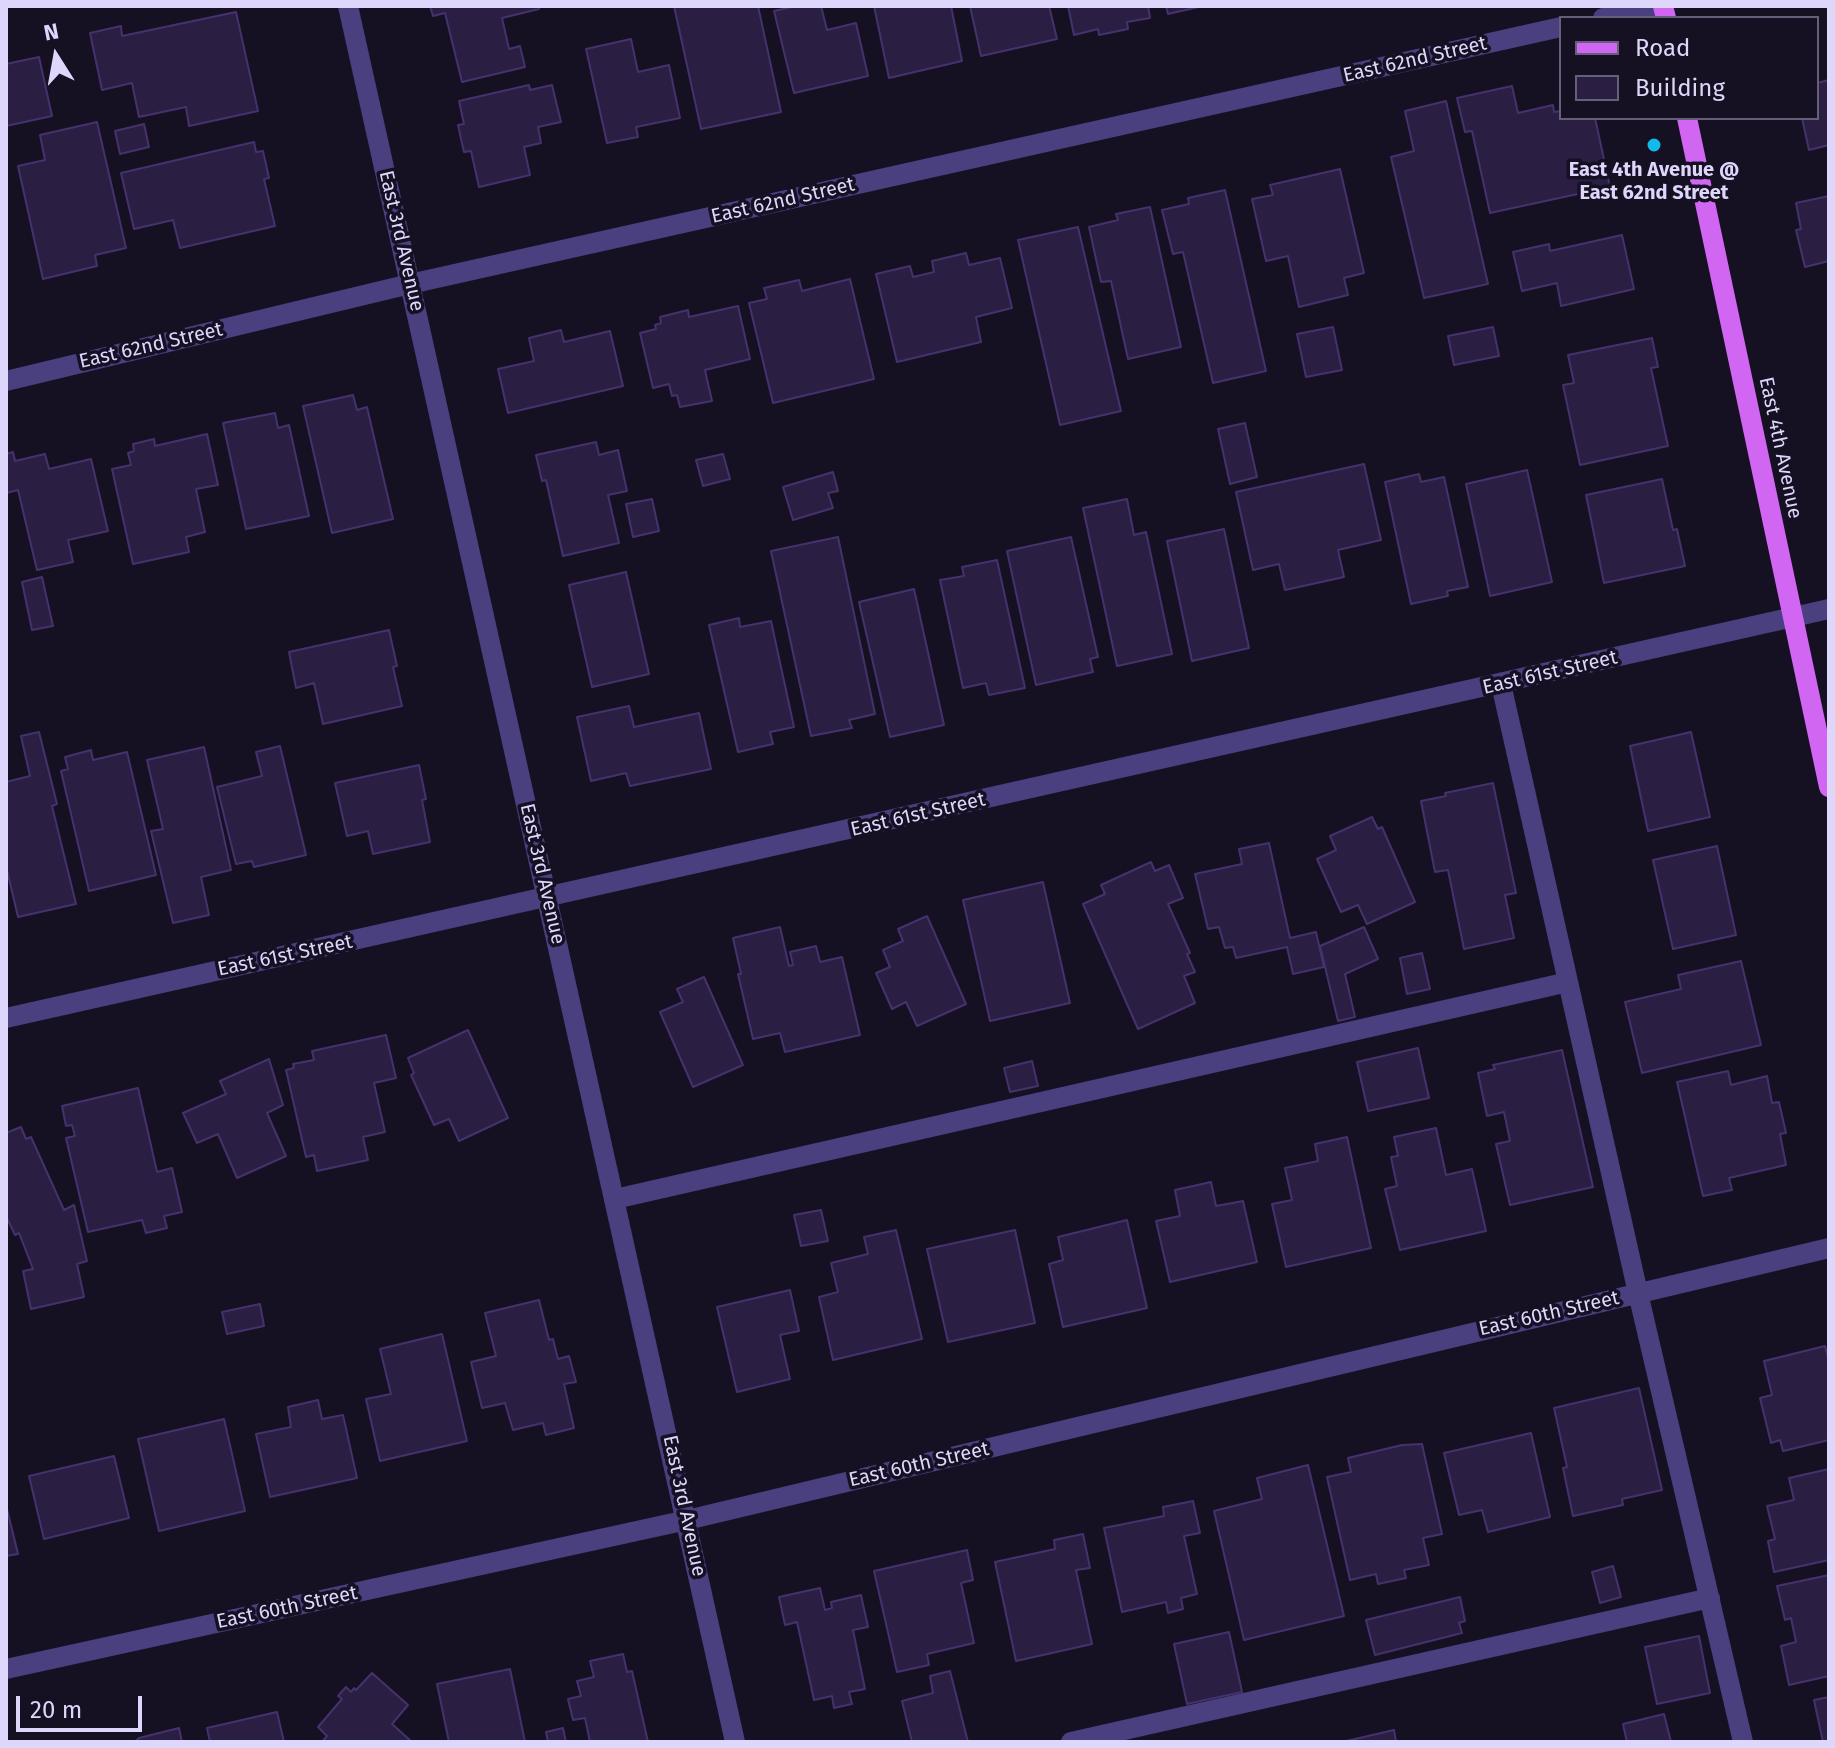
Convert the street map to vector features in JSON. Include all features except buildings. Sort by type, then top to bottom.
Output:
[{"type":"main road","name":"East 4th Avenue","points":[[1687,120],[1829,787]]},
{"type":"street","name":"East 3rd Avenue","points":[[348,6],[735,1742]]},
{"type":"street","points":[[1612,16],[1657,6]]},
{"type":"street","name":"East 62nd Street","points":[[6,381],[410,284],[1559,27]]},
{"type":"street","name":"East 61st Street","points":[[6,1018],[1829,609]]},
{"type":"street","points":[[1501,684],[1743,1742]]},
{"type":"street","points":[[615,1199],[1568,982]]},
{"type":"street","name":"East 60th Street","points":[[6,1669],[687,1520],[1829,1248]]},
{"type":"street","points":[[1071,1742],[1710,1598]]},
{"type":"place","name":"East 4th Avenue @ East 62nd Street","points":[[1654,145]]}]
